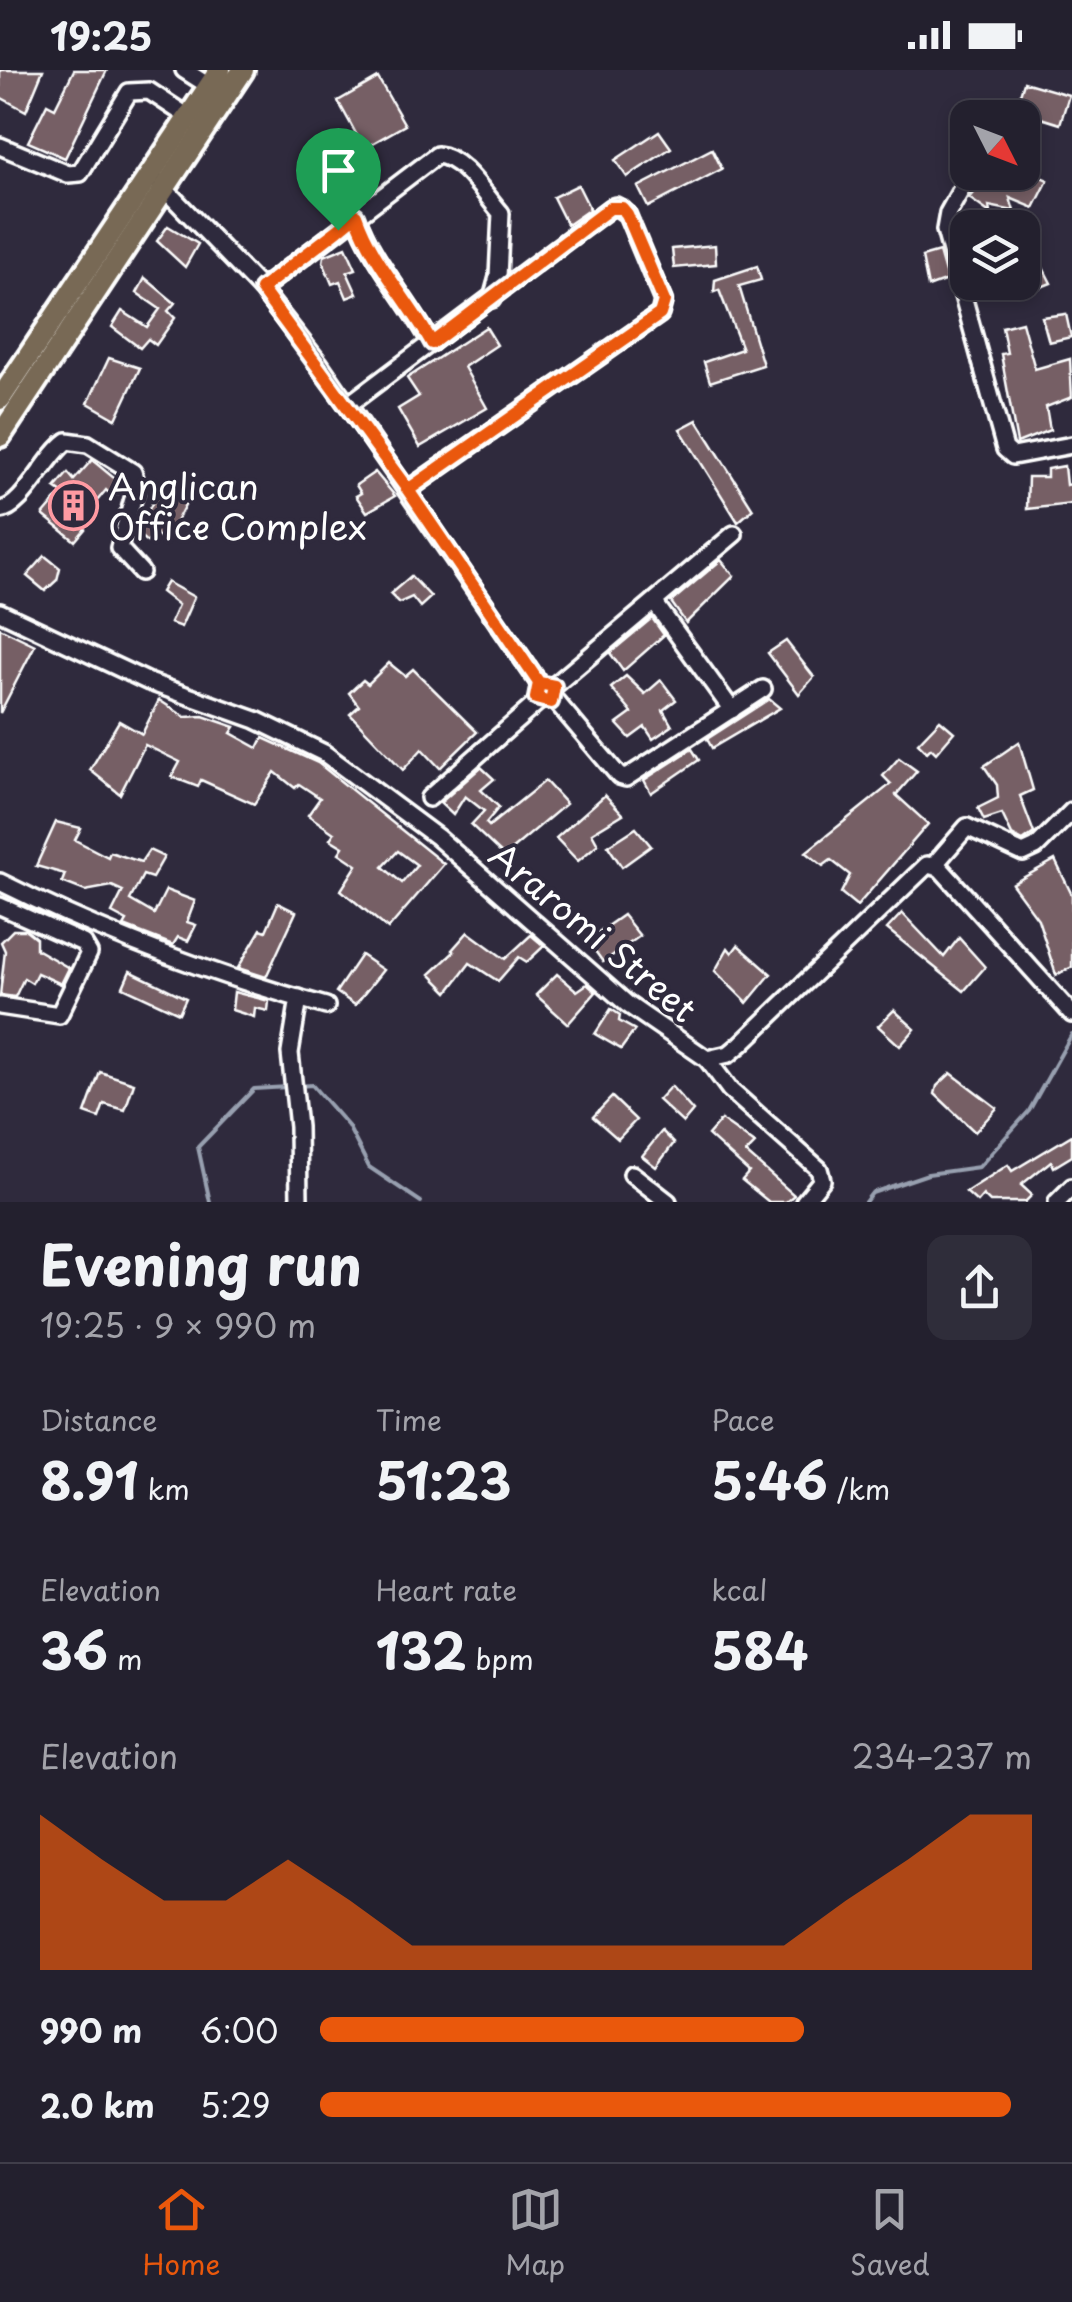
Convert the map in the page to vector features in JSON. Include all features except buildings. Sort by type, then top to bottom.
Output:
[{"type":"main road","points":[[0,399],[243,70]]},
{"type":"main road","points":[[0,436],[157,182],[187,116],[214,78]]},
{"type":"street","points":[[184,70],[214,78]]},
{"type":"street","points":[[0,146],[68,174],[80,173],[129,92],[149,91],[187,116]]},
{"type":"street","points":[[261,289],[437,155],[448,156],[501,214],[498,277],[492,300]]},
{"type":"street","points":[[157,182],[261,289],[348,405],[546,692],[622,778],[636,774],[764,690]]},
{"type":"street","points":[[961,190],[944,230],[1006,448],[1013,456],[1072,444]]},
{"type":"street","points":[[348,405],[616,206],[627,214],[664,301],[660,314],[408,490]]},
{"type":"street","points":[[356,215],[365,243],[406,296],[432,343]]},
{"type":"street","points":[[338,230],[365,243]]},
{"type":"street","points":[[0,510],[15,505],[54,450],[67,441],[88,444],[133,472],[137,485],[120,548],[141,572]]},
{"type":"street","points":[[429,798],[546,692],[734,534]]},
{"type":"street","points":[[654,602],[732,710]]},
{"type":"street","name":"Araromi Street","points":[[0,612],[148,682],[256,720],[324,753],[437,837],[627,1004],[707,1059],[730,1054],[927,865],[934,865],[966,827],[1023,853],[1036,846],[1072,811]]},
{"type":"street","points":[[934,865],[1072,1014]]},
{"type":"street","points":[[2,893],[204,971],[326,1006]]},
{"type":"street","points":[[0,1006],[60,1014],[90,952],[82,943],[2,893]]},
{"type":"street","points":[[299,998],[290,1053],[298,1126],[299,1202]]},
{"type":"street","points":[[707,1059],[730,1090],[819,1169],[822,1180],[804,1202]]},
{"type":"street","points":[[632,1174],[668,1202]]},
{"type":"street","points":[[1057,1202],[1072,1187]]},
{"type":"waterway","points":[[865,1202],[872,1193],[928,1174],[979,1167],[1029,1111],[1072,1034]]},
{"type":"waterway","points":[[298,1086],[312,1085],[348,1126],[369,1167],[421,1202]]},
{"type":"waterway","points":[[210,1202],[198,1147],[254,1089],[288,1087]]},
{"type":"place","name":"Anglican Office Complex","points":[[73,505]]},
{"type":"route","points":[[338,230],[261,289],[408,490],[539,683],[534,690],[538,702],[551,702],[556,695],[554,686],[539,683],[490,612],[408,490],[660,314],[664,301],[627,214],[622,208],[610,208],[432,343],[406,296],[365,243],[356,215],[338,230]]}]
